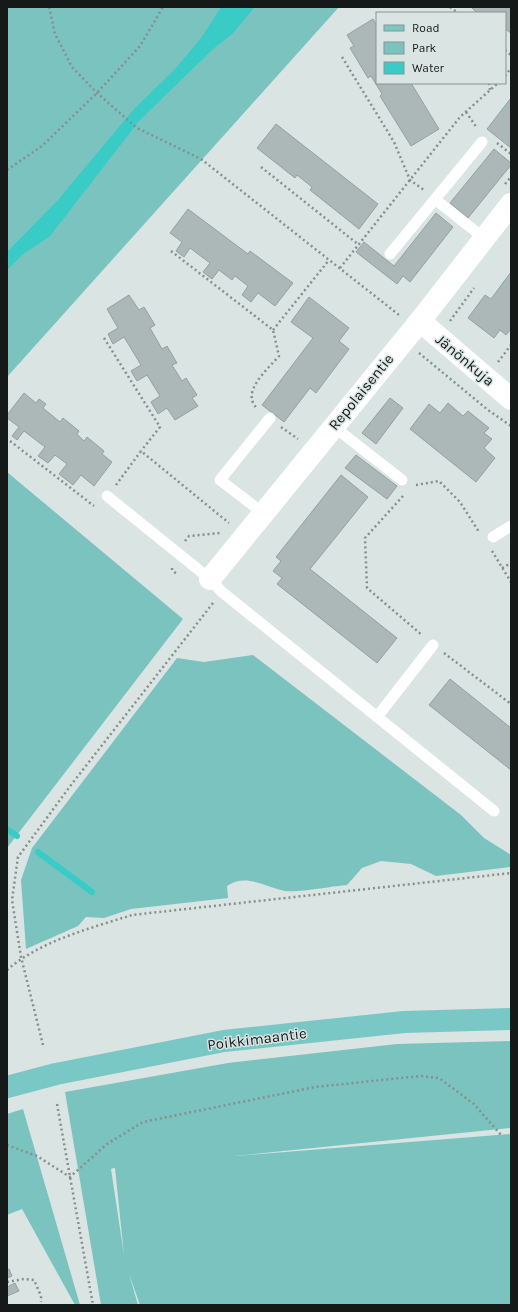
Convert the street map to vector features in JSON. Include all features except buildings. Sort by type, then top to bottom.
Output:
[{"type":"main road","name":"Poikkimaantie","points":[[7,1087],[56,1074],[224,1041],[404,1022],[511,1019]]},
{"type":"street","name":"Repolaisentie","points":[[210,579],[333,426],[411,319],[484,238],[511,204]]},
{"type":"street","name":"Jänönkuja","points":[[411,319],[511,399]]},
{"type":"lane","points":[[390,254],[436,200],[482,142]]},
{"type":"lane","points":[[436,200],[484,238]]},
{"type":"lane","points":[[263,513],[220,480],[270,418]]},
{"type":"lane","points":[[333,426],[406,483]]},
{"type":"lane","points":[[107,496],[210,579],[222,592],[494,811]]},
{"type":"lane","points":[[494,537],[511,526]]},
{"type":"lane","points":[[377,717],[433,645]]},
{"type":"path","points":[[49,7],[55,34],[72,68],[96,93],[126,117],[137,128],[201,159],[329,260],[411,319]]},
{"type":"path","points":[[7,170],[42,146],[96,93],[140,46],[163,7]]},
{"type":"path","points":[[342,57],[394,142],[410,180],[436,200]]},
{"type":"path","points":[[489,84],[490,90]]},
{"type":"path","points":[[340,268],[460,117],[497,84]]},
{"type":"path","points":[[260,167],[359,245]]},
{"type":"path","points":[[171,251],[273,330],[279,356],[253,388],[251,398],[253,404],[303,443]]},
{"type":"path","points":[[273,330],[329,260]]},
{"type":"path","points":[[10,441],[97,508],[160,427],[104,338]]},
{"type":"path","points":[[495,366],[511,345]]},
{"type":"path","points":[[418,352],[488,410],[511,426]]},
{"type":"path","points":[[141,451],[230,523]]},
{"type":"path","points":[[406,483],[439,481],[460,502],[481,535]]},
{"type":"path","points":[[406,492],[365,538],[367,588],[433,645],[511,704]]},
{"type":"path","points":[[489,548],[511,582]]},
{"type":"path","points":[[502,568],[511,563]]},
{"type":"path","points":[[43,1045],[21,958],[12,900],[18,857],[71,784],[213,603]]},
{"type":"path","points":[[7,970],[21,958],[78,933],[132,915],[511,873]]},
{"type":"path","points":[[70,1178],[107,1144],[143,1122],[315,1087],[420,1076],[439,1078],[474,1104],[501,1135]]},
{"type":"path","points":[[57,1104],[93,1305]]},
{"type":"path","points":[[7,1146],[37,1156],[70,1178]]},
{"type":"path","points":[[7,1282],[24,1279],[34,1280],[42,1296],[41,1302]]},
{"type":"green space","points":[[7,7],[339,7],[7,377]]},
{"type":"green space","points":[[7,472],[183,619],[7,848]]},
{"type":"green space","points":[[253,655],[461,815],[484,838],[511,855],[511,867],[436,876],[411,864],[381,861],[362,868],[347,885],[298,891],[285,891],[256,882],[234,882],[227,886],[228,898],[131,909],[104,918],[86,917],[78,926],[26,949],[21,880],[32,848],[177,658],[204,662]]},
{"type":"green space","points":[[511,1041],[511,1128],[235,1156],[511,1134],[511,1305],[140,1305],[129,1274],[138,1305],[101,1305],[65,1092],[228,1063],[397,1044]],"holes":[[[115,1168],[124,1255],[111,1169]]]},
{"type":"green space","points":[[23,1109],[80,1305],[75,1305],[22,1209],[7,1215],[7,1114]]},
{"type":"water","points":[[221,7],[255,7],[232,34],[213,49],[139,121],[50,236],[22,255],[7,270],[7,252],[57,201],[134,109],[174,70],[201,38]]},
{"type":"waterway","points":[[7,829],[17,836]]},
{"type":"waterway","points":[[38,852],[92,892]]}]
